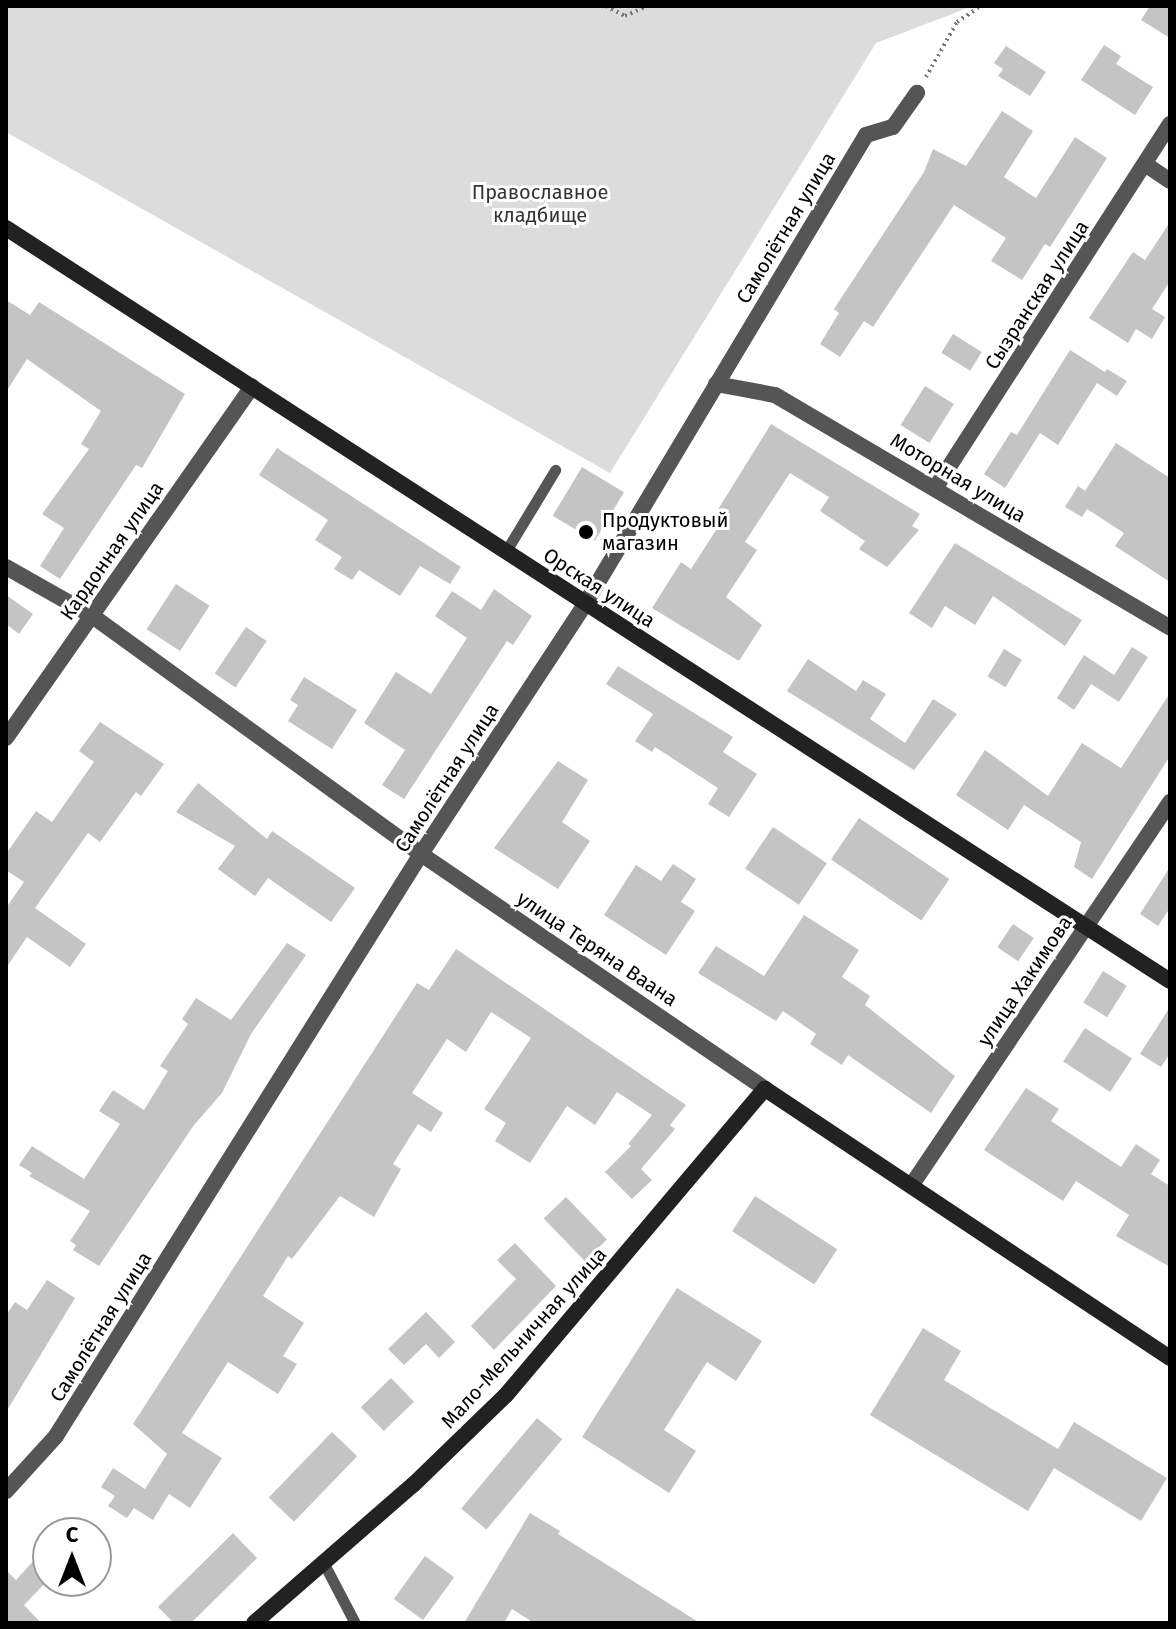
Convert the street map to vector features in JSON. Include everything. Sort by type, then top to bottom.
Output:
[{"type":"main road","name":"Орская улица","points":[[6,228],[1084,929],[1170,981]]},
{"type":"main road","name":"улица Теряна Ваана","points":[[765,1089],[913,1183],[1170,1358]]},
{"type":"main road","name":"Мало-Мельничная улица","points":[[254,1623],[322,1560],[413,1485],[506,1395],[765,1089]]},
{"type":"street","name":"Самолётная улица","points":[[6,1491],[56,1436],[421,854],[585,604],[866,135],[893,127],[917,93]]},
{"type":"street","name":"Сызранская улица","points":[[936,487],[1170,124]]},
{"type":"street","points":[[1145,164],[1170,181]]},
{"type":"street","name":"Моторная улица","points":[[716,384],[775,395],[936,487],[1170,628]]},
{"type":"street","name":"Кардонная улица","points":[[6,738],[252,387]]},
{"type":"street","name":"улица Теряна Ваана","points":[[6,567],[91,615],[421,854],[765,1089]]},
{"type":"street","name":"улица Хакимова","points":[[913,1183],[1170,802]]},
{"type":"lane","points":[[506,551],[555,470]]},
{"type":"lane","points":[[322,1560],[355,1623]]},
{"type":"path","points":[[606,6],[625,16],[647,6]]},
{"type":"path","points":[[917,93],[957,22],[981,6]]},
{"type":"green space","name":"Православное кладбище","points":[[6,6],[973,6],[876,43],[610,473],[6,132]]},
{"type":"building","points":[[1150,6],[1170,6],[1170,38],[1141,20]]},
{"type":"building","points":[[1104,45],[1121,56],[1116,64],[1153,87],[1135,115],[1081,80]]},
{"type":"building","points":[[1006,46],[1046,72],[1030,96],[998,76],[1003,69],[994,63]]},
{"type":"building","points":[[1002,111],[1033,131],[1004,177],[1036,198],[1075,137],[1107,158],[1050,247],[1045,244],[1022,280],[991,261],[1006,238],[954,205],[873,327],[864,321],[840,357],[820,344],[839,313],[834,309],[924,172],[933,149],[966,166]]},
{"type":"building","points":[[1170,222],[1170,281],[1152,309],[1165,317],[1152,339],[1136,329],[1128,343],[1089,318],[1133,252],[1145,260]]},
{"type":"building","points":[[6,300],[30,315],[39,302],[185,394],[142,468],[136,465],[60,579],[40,566],[64,528],[42,514],[89,449],[81,444],[101,411],[27,359],[6,392]]},
{"type":"building","points":[[953,334],[982,352],[970,371],[941,353]]},
{"type":"building","points":[[1070,350],[1105,372],[1107,369],[1127,381],[1117,396],[1097,383],[1058,445],[1040,433],[1005,488],[984,474],[1011,432],[1017,435]]},
{"type":"building","points":[[925,386],[954,404],[929,443],[901,425]]},
{"type":"building","points":[[771,424],[920,514],[912,526],[919,530],[887,567],[859,549],[865,541],[820,511],[829,497],[790,473],[745,542],[757,550],[726,597],[762,625],[739,661],[652,608],[681,562],[691,569],[725,516],[717,511]]},
{"type":"building","points":[[1116,443],[1170,478],[1170,582],[1115,546],[1124,533],[1087,509],[1082,517],[1065,507],[1078,486],[1085,491]]},
{"type":"building","points":[[277,448],[461,567],[450,584],[420,566],[400,596],[359,570],[352,580],[334,569],[342,557],[315,540],[328,520],[259,475]]},
{"type":"building","points":[[582,467],[624,492],[595,541],[553,516]]},
{"type":"building","points":[[955,543],[1082,620],[1065,646],[993,596],[975,625],[945,606],[932,628],[909,613]]},
{"type":"building","points":[[176,584],[210,606],[180,651],[147,629]]},
{"type":"building","points":[[494,589],[532,616],[513,645],[507,641],[404,799],[382,785],[405,750],[364,723],[396,672],[431,694],[467,638],[435,616],[452,591],[481,610]]},
{"type":"building","points":[[6,595],[33,614],[19,634],[6,624]]},
{"type":"building","points":[[246,627],[267,641],[235,687],[215,673]]},
{"type":"building","points":[[1132,647],[1148,657],[1119,702],[1091,684],[1074,710],[1057,698],[1084,655],[1114,675]]},
{"type":"building","points":[[1004,649],[1022,660],[1006,687],[988,676]]},
{"type":"building","points":[[808,659],[856,691],[863,680],[886,694],[870,719],[905,743],[933,699],[957,714],[914,770],[787,691]]},
{"type":"building","points":[[618,666],[733,737],[723,752],[757,774],[729,817],[708,804],[718,788],[655,747],[652,752],[635,741],[653,714],[606,684]]},
{"type":"building","points":[[304,677],[357,710],[332,749],[288,721],[298,705],[290,700]]},
{"type":"building","points":[[1170,693],[1170,756],[1092,879],[1074,867],[1081,842],[1024,805],[1008,830],[956,795],[985,750],[1048,796],[1082,743],[1121,768]]},
{"type":"building","points":[[100,722],[164,764],[141,796],[136,792],[100,842],[88,833],[35,908],[86,944],[70,967],[27,937],[6,968],[6,908],[24,882],[6,870],[6,854],[36,811],[52,822],[94,762],[79,751]]},
{"type":"building","points":[[558,761],[588,780],[562,822],[590,841],[558,889],[494,848]]},
{"type":"building","points":[[198,783],[267,839],[272,831],[355,888],[331,922],[268,878],[255,896],[218,869],[235,846],[176,812]]},
{"type":"building","points":[[859,818],[949,879],[921,920],[831,859]]},
{"type":"building","points":[[773,827],[827,863],[799,905],[745,868]]},
{"type":"building","points":[[673,864],[696,879],[681,902],[695,911],[666,955],[604,915],[636,865],[661,881]]},
{"type":"building","points":[[1170,867],[1170,908],[1158,926],[1140,914]]},
{"type":"building","points":[[804,915],[859,950],[842,977],[870,996],[865,1005],[955,1076],[931,1113],[848,1055],[842,1065],[810,1044],[816,1034],[783,1011],[776,1021],[698,973],[716,946],[764,976]]},
{"type":"building","points":[[1013,924],[1034,938],[1018,961],[997,947]]},
{"type":"building","points":[[287,943],[306,955],[251,1034],[222,1093],[194,1125],[99,1266],[73,1250],[76,1245],[70,1241],[90,1211],[29,1176],[32,1173],[19,1165],[32,1146],[84,1179],[120,1124],[99,1111],[113,1090],[144,1110],[168,1071],[160,1066],[188,1024],[182,1019],[196,998],[231,1020]]},
{"type":"building","points":[[456,949],[686,1105],[670,1125],[675,1129],[641,1169],[652,1180],[632,1199],[605,1172],[631,1146],[628,1144],[652,1115],[617,1092],[595,1125],[567,1106],[530,1163],[495,1141],[506,1123],[484,1109],[531,1038],[491,1012],[466,1052],[447,1039],[412,1093],[443,1113],[431,1132],[418,1124],[393,1164],[401,1169],[374,1217],[340,1196],[292,1259],[288,1256],[263,1296],[304,1323],[283,1356],[297,1364],[278,1394],[228,1362],[182,1433],[222,1458],[190,1508],[169,1494],[153,1520],[134,1508],[127,1518],[108,1506],[115,1496],[101,1487],[113,1468],[145,1489],[167,1454],[133,1424],[417,983],[429,990]]},
{"type":"building","points":[[1103,971],[1127,986],[1107,1017],[1083,1002]]},
{"type":"building","points":[[1170,1007],[1170,1053],[1161,1067],[1140,1054]]},
{"type":"building","points":[[1085,1028],[1132,1058],[1110,1092],[1063,1062]]},
{"type":"building","points":[[1026,1088],[1059,1109],[1051,1121],[1121,1167],[1136,1144],[1160,1160],[1151,1174],[1170,1186],[1170,1267],[1116,1236],[1129,1215],[1076,1181],[1063,1201],[984,1150]]},
{"type":"building","points":[[755,1196],[837,1249],[814,1285],[732,1231]]},
{"type":"building","points":[[566,1197],[607,1239],[585,1261],[544,1219]]},
{"type":"building","points":[[515,1243],[556,1286],[494,1350],[471,1326],[516,1279],[497,1260]]},
{"type":"building","points":[[47,1280],[75,1298],[6,1412],[6,1315],[15,1302],[27,1310]]},
{"type":"building","points":[[677,1288],[762,1341],[736,1381],[707,1362],[664,1430],[696,1451],[669,1493],[582,1437]]},
{"type":"building","points":[[426,1312],[455,1342],[439,1358],[426,1344],[404,1365],[388,1349]]},
{"type":"building","points":[[923,1328],[961,1351],[944,1380],[1058,1449],[1074,1422],[1167,1478],[1141,1521],[1054,1468],[1028,1511],[870,1415]]},
{"type":"building","points":[[391,1378],[414,1402],[384,1431],[361,1407]]},
{"type":"building","points":[[537,1418],[562,1439],[486,1530],[461,1508]]},
{"type":"building","points":[[332,1432],[357,1456],[294,1522],[269,1497]]},
{"type":"building","points":[[530,1513],[560,1531],[558,1534],[700,1623],[534,1623],[512,1609],[504,1623],[464,1623]]},
{"type":"building","points":[[233,1533],[257,1558],[191,1623],[174,1623],[158,1607]]},
{"type":"building","points":[[425,1556],[454,1577],[423,1620],[394,1599]]},
{"type":"building","points":[[32,1562],[32,1597],[24,1605],[41,1623],[6,1623],[6,1570],[16,1580]]},
{"type":"place","name":"Продуктовый магазин","points":[[586,532]]}]
